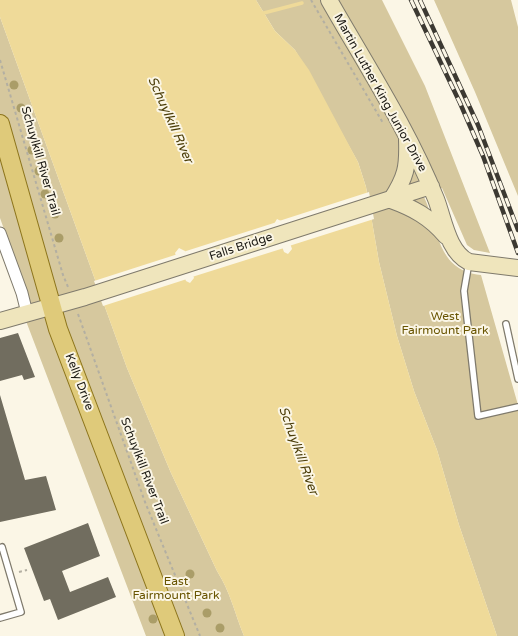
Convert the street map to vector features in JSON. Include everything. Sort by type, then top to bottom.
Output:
[{"type":"main road","name":"Martin Luther King Junior Drive","points":[[328,0],[407,137],[431,186],[451,242]]},
{"type":"main road","name":"Kelly Drive","points":[[0,124],[51,306],[175,636]]},
{"type":"main road","points":[[407,137],[407,169],[403,181],[387,201],[417,210],[426,215],[451,242],[458,255],[470,262],[518,268]]},
{"type":"main road","name":"Falls Bridge","points":[[0,321],[85,297],[431,186]]},
{"type":"street","points":[[0,233],[22,293],[27,313]]},
{"type":"lane","points":[[470,262],[464,291],[478,416],[518,407]]},
{"type":"lane","points":[[506,324],[518,379]]},
{"type":"lane","points":[[0,548],[2,547],[21,612],[0,618]]},
{"type":"path","points":[[311,0],[378,116],[386,126]]},
{"type":"path","name":"Schuylkill River Trail","points":[[0,60],[61,269],[69,290]]},
{"type":"path","name":"Schuylkill River Trail","points":[[77,311],[145,502],[200,636]]},
{"type":"green space","name":"West Fairmount Park","points":[[256,0],[382,0],[425,86],[490,253],[474,250],[467,245],[442,188],[424,197],[441,246],[447,257],[455,265],[466,272],[481,275],[518,405],[518,636],[497,636],[459,525],[437,450],[414,391],[397,336],[379,262],[366,187],[358,162],[295,50],[275,31]]},
{"type":"green space","points":[[434,0],[511,0],[518,27],[518,196],[475,92]]},
{"type":"green space","name":"East Fairmount Park","points":[[0,17],[127,368],[171,473],[222,579],[244,636],[146,636],[26,321],[34,318],[29,299],[0,218]]},
{"type":"water","name":"Schuylkill River","points":[[0,0],[256,0],[275,31],[295,50],[309,70],[358,162],[366,187],[379,262],[397,336],[414,391],[437,450],[459,525],[497,636],[244,636],[222,579],[171,473],[127,368],[0,17]],"holes":[[[277,219],[283,222],[292,249],[288,254],[284,252],[274,224]],[[179,248],[185,251],[194,278],[190,283],[186,281],[175,253]]]},
{"type":"pier","points":[[369,192],[374,219],[289,246],[279,221]]},
{"type":"pier","points":[[277,222],[276,224],[284,248],[192,277],[183,252]]},
{"type":"pier","points":[[178,254],[187,279],[103,306],[94,281]]},
{"type":"building","points":[[18,333],[35,377],[24,380],[22,375],[0,381],[0,338]]},
{"type":"building","points":[[0,395],[25,480],[46,476],[56,510],[0,522]]},
{"type":"building","points":[[88,523],[100,556],[62,571],[70,592],[108,577],[116,597],[58,620],[50,599],[44,601],[24,548]]},
{"type":"waterway","points":[[260,14],[302,3]]},
{"type":"railway","points":[[411,0],[460,103],[483,156],[518,253]]},
{"type":"railway","points":[[420,0],[478,125],[518,230]]}]
